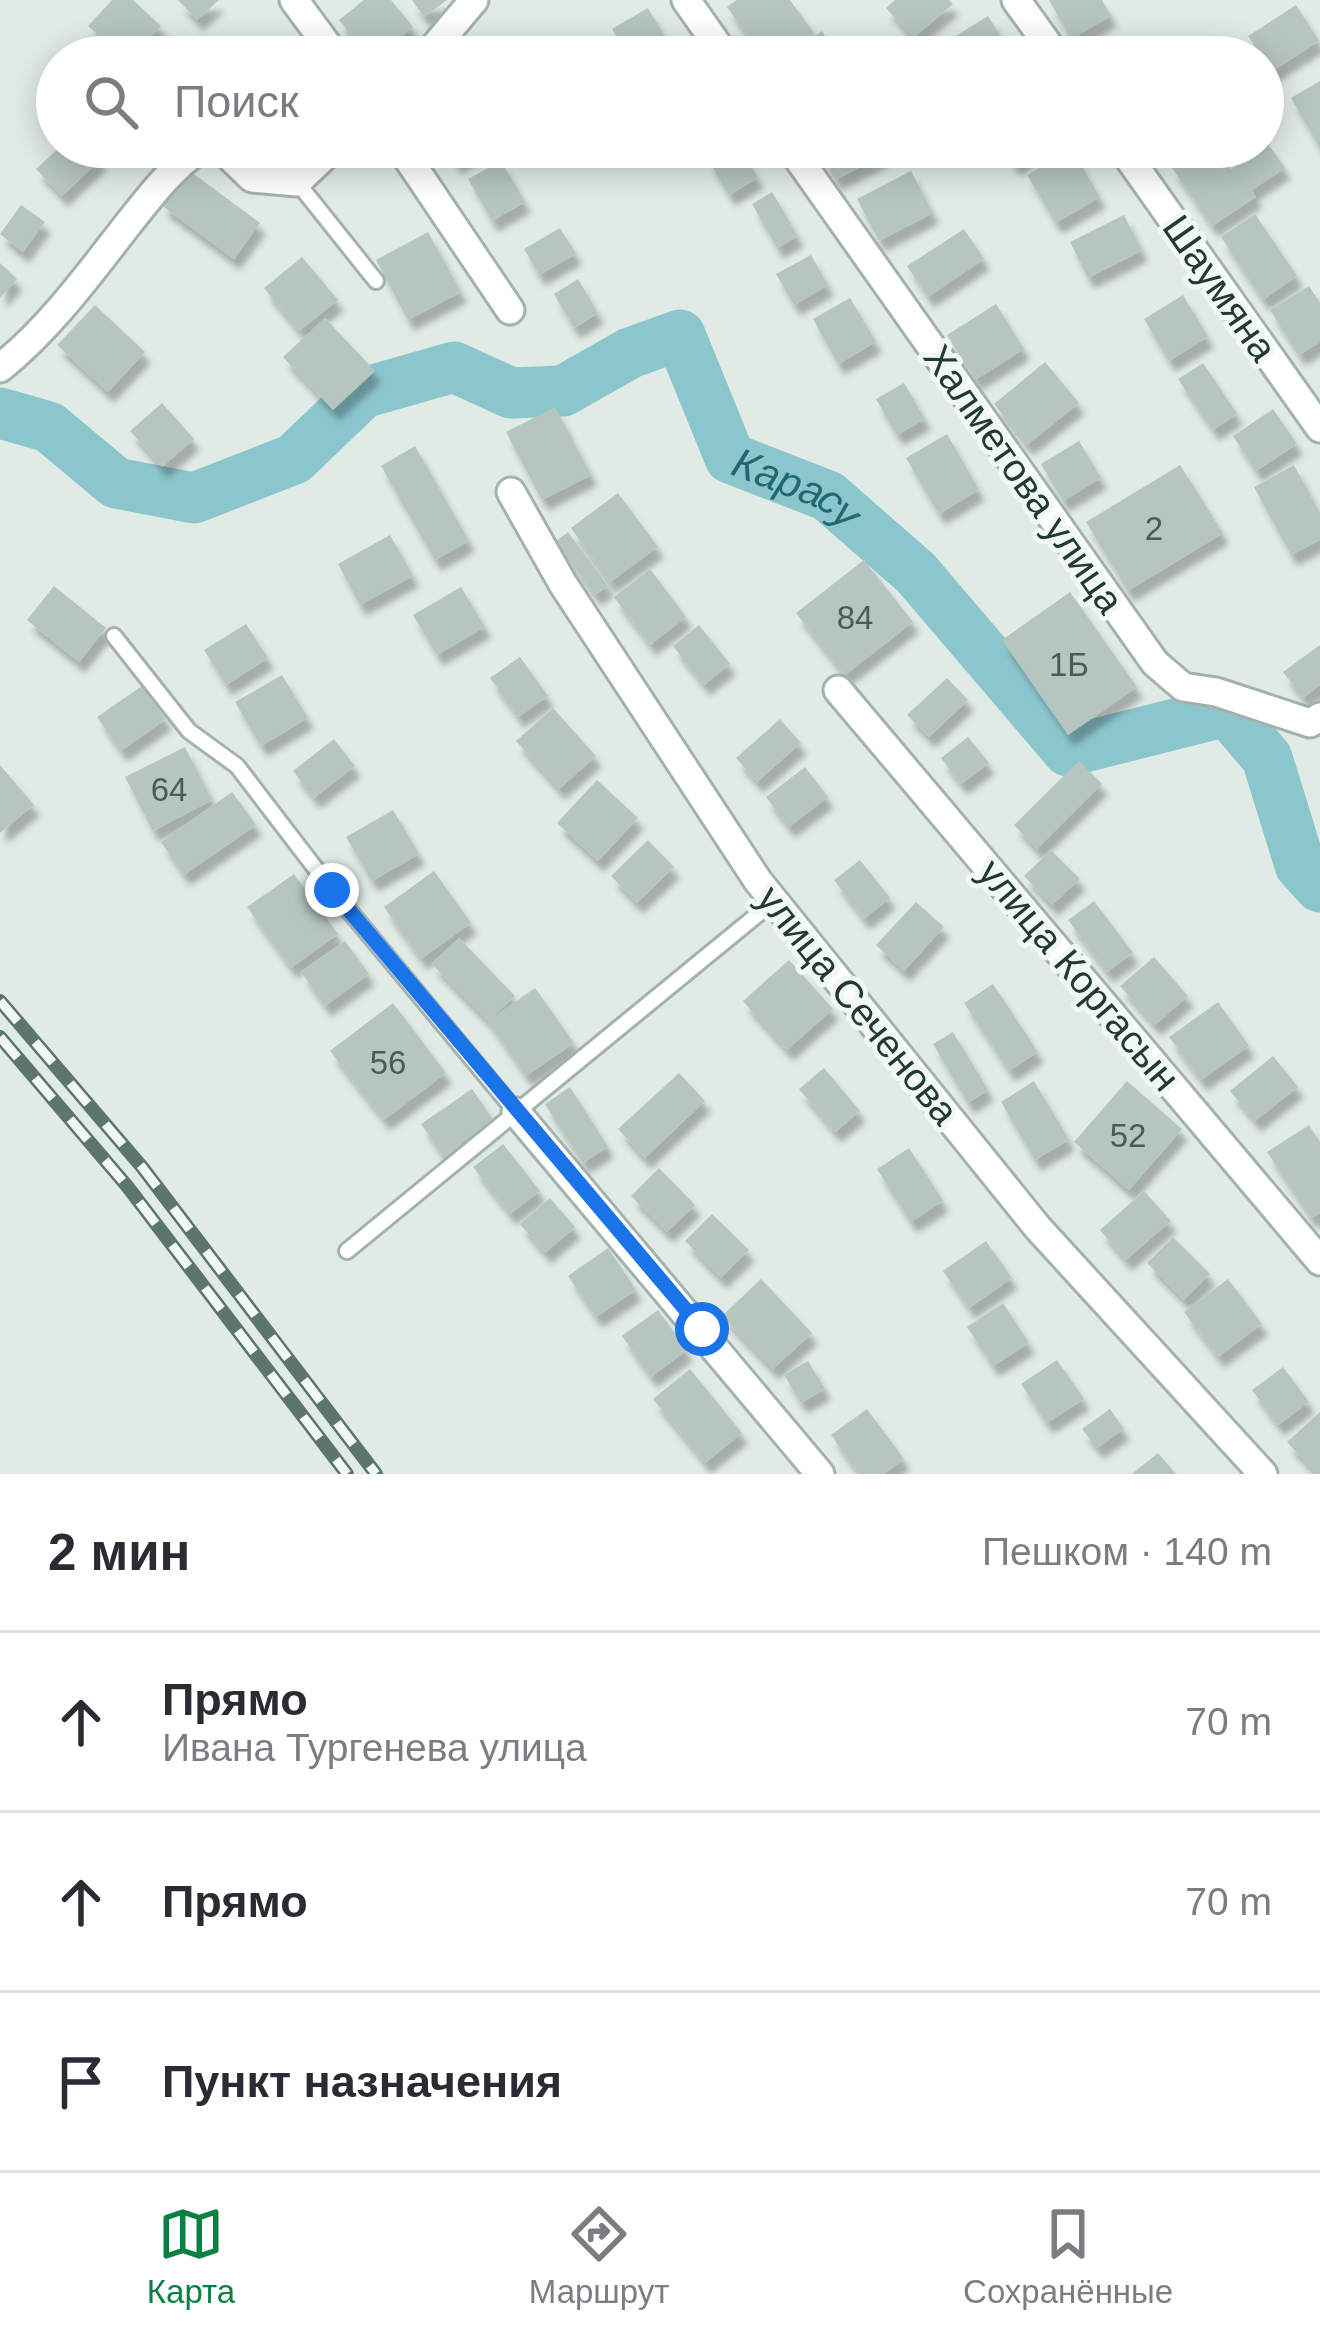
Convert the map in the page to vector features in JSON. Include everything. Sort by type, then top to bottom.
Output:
[{"type":"street","points":[[294,0],[321,36]]},
{"type":"street","points":[[444,36],[474,0]]},
{"type":"street","points":[[686,0],[711,36]]},
{"type":"street","points":[[1016,0],[1042,36]]},
{"type":"street","points":[[0,368],[89,274],[173,168]]},
{"type":"street","points":[[242,168],[253,178],[297,182],[312,168]]},
{"type":"street","points":[[414,168],[510,310]]},
{"type":"street","name":"Халметова улица","points":[[805,168],[1155,664],[1183,687],[1216,692],[1310,723],[1320,717]]},
{"type":"street","name":"Шаумяна","points":[[1136,168],[1320,428]]},
{"type":"street","name":"улица Сеченова","points":[[512,492],[563,584],[774,901],[1038,1228],[1263,1474]]},
{"type":"street","name":"улица Коргасын","points":[[838,689],[1320,1261]]},
{"type":"street","points":[[516,1112],[820,1474]]},
{"type":"lane","points":[[297,182],[376,281]]},
{"type":"lane","points":[[114,637],[189,731],[237,766],[332,890],[516,1112]]},
{"type":"lane","points":[[347,1251],[774,901]]},
{"type":"building","points":[[112,0],[133,0],[161,26],[152,36],[99,36],[88,26]]},
{"type":"building","points":[[178,0],[219,0],[197,20]]},
{"type":"building","points":[[364,0],[391,0],[413,27],[402,36],[352,36],[339,20]]},
{"type":"building","points":[[412,0],[447,0],[424,17]]},
{"type":"building","points":[[737,0],[790,0],[814,33],[748,36],[727,7]]},
{"type":"building","points":[[895,0],[949,0],[953,4],[915,36],[886,8]]},
{"type":"building","points":[[1049,0],[1102,0],[1111,16],[1069,36]]},
{"type":"building","points":[[1296,5],[1319,41],[1284,64],[1284,36],[1248,36]]},
{"type":"building","points":[[648,8],[665,36],[616,36],[612,29]]},
{"type":"building","points":[[988,16],[1001,36],[956,36]]},
{"type":"building","points":[[1320,81],[1320,148],[1291,98]]},
{"type":"building","points":[[37,168],[92,168],[62,196]]},
{"type":"building","points":[[488,168],[505,168],[525,202],[492,221],[468,179]]},
{"type":"building","points":[[713,168],[752,168],[758,178],[729,195]]},
{"type":"building","points":[[829,168],[858,168],[835,180]]},
{"type":"building","points":[[1039,168],[1082,168],[1100,197],[1056,223],[1027,175]]},
{"type":"building","points":[[1172,168],[1285,168],[1252,190],[1256,197],[1212,226]]},
{"type":"building","points":[[187,169],[260,223],[234,259],[161,205]]},
{"type":"building","points":[[911,171],[933,213],[879,241],[857,199]]},
{"type":"building","points":[[772,192],[798,236],[777,248],[752,204]]},
{"type":"building","points":[[21,205],[45,222],[23,252],[0,234]]},
{"type":"building","points":[[1255,214],[1297,276],[1263,300],[1221,237]]},
{"type":"building","points":[[1124,215],[1142,251],[1088,278],[1070,242]]},
{"type":"building","points":[[560,228],[576,254],[539,275],[524,249]]},
{"type":"building","points":[[964,229],[984,259],[928,297],[907,266]]},
{"type":"building","points":[[428,232],[461,292],[408,320],[376,260]]},
{"type":"building","points":[[811,255],[828,285],[794,305],[776,274]]},
{"type":"building","points":[[302,257],[338,300],[299,331],[264,288]]},
{"type":"building","points":[[0,263],[17,279],[0,298]]},
{"type":"building","points":[[578,279],[598,313],[574,328],[554,294]]},
{"type":"building","points":[[1309,286],[1320,303],[1320,342],[1299,355],[1270,310]]},
{"type":"building","points":[[1183,295],[1208,337],[1169,361],[1144,319]]},
{"type":"building","points":[[850,298],[876,342],[838,364],[813,319]]},
{"type":"building","points":[[996,304],[1024,349],[975,380],[947,335]]},
{"type":"building","points":[[95,305],[145,352],[108,392],[57,345]]},
{"type":"building","points":[[325,318],[375,371],[333,410],[283,357]]},
{"type":"building","points":[[1045,362],[1079,403],[1027,445],[994,404]]},
{"type":"building","points":[[1203,363],[1237,414],[1213,430],[1178,379]]},
{"type":"building","points":[[904,383],[925,419],[897,435],[876,399]]},
{"type":"building","points":[[162,403],[194,439],[162,467],[130,431]]},
{"type":"building","points":[[555,407],[591,475],[542,500],[506,432]]},
{"type":"building","points":[[1273,409],[1297,444],[1256,471],[1233,436]]},
{"type":"building","points":[[947,434],[979,490],[939,514],[906,458]]},
{"type":"building","points":[[1079,441],[1101,478],[1063,501],[1041,464]]},
{"type":"building","points":[[415,446],[469,541],[435,560],[381,466]]},
{"type":"building","points":[[1180,465],[1223,533],[1128,591],[1086,522]]},
{"type":"building","points":[[1294,465],[1320,513],[1320,540],[1291,555],[1254,487]]},
{"type":"building","points":[[618,493],[658,547],[610,582],[571,528]]},
{"type":"building","points":[[568,532],[608,586],[595,595],[555,542]]},
{"type":"building","points":[[390,535],[413,576],[360,605],[338,564]]},
{"type":"building","points":[[864,560],[913,622],[845,675],[796,613]]},
{"type":"building","points":[[650,569],[686,617],[650,645],[614,597]]},
{"type":"building","points":[[54,586],[106,628],[79,662],[27,620]]},
{"type":"building","points":[[461,587],[485,627],[437,655],[413,615]]},
{"type":"building","points":[[1070,592],[1137,687],[1068,735],[1002,640]]},
{"type":"building","points":[[246,624],[268,658],[226,685],[204,650]]},
{"type":"building","points":[[699,625],[730,664],[704,685],[673,646]]},
{"type":"building","points":[[1320,645],[1320,685],[1303,698],[1283,672]]},
{"type":"building","points":[[520,657],[548,696],[518,717],[490,678]]},
{"type":"building","points":[[282,675],[308,718],[261,746],[235,702]]},
{"type":"building","points":[[947,678],[968,700],[929,737],[907,715]]},
{"type":"building","points":[[142,686],[166,719],[121,751],[97,717]]},
{"type":"building","points":[[553,708],[596,756],[559,789],[516,741]]},
{"type":"building","points":[[780,719],[801,743],[757,782],[736,758]]},
{"type":"building","points":[[968,737],[989,763],[961,784],[941,758]]},
{"type":"building","points":[[334,739],[355,766],[314,798],[293,771]]},
{"type":"building","points":[[185,747],[212,800],[153,831],[125,777]]},
{"type":"building","points":[[1079,761],[1102,784],[1037,849],[1014,825]]},
{"type":"building","points":[[0,765],[34,805],[0,833]]},
{"type":"building","points":[[805,767],[828,797],[789,827],[766,797]]},
{"type":"building","points":[[597,780],[638,818],[598,861],[557,823]]},
{"type":"building","points":[[232,792],[256,825],[184,875],[161,842]]},
{"type":"building","points":[[393,810],[419,854],[372,881],[346,837]]},
{"type":"building","points":[[648,840],[674,867],[637,903],[611,876]]},
{"type":"building","points":[[1051,850],[1080,879],[1052,905],[1024,876]]},
{"type":"building","points":[[860,860],[890,898],[864,919],[834,880]]},
{"type":"building","points":[[434,871],[471,923],[421,959],[384,907]]},
{"type":"building","points":[[294,874],[338,934],[291,968],[247,907]]},
{"type":"building","points":[[1094,901],[1133,953],[1107,972],[1068,920]]},
{"type":"building","points":[[916,902],[944,927],[904,971],[876,945]]},
{"type":"building","points":[[459,938],[515,996],[488,1021],[432,964]]},
{"type":"building","points":[[345,941],[369,974],[325,1006],[301,972]]},
{"type":"building","points":[[1154,957],[1188,996],[1155,1025],[1120,986]]},
{"type":"building","points":[[789,960],[833,1009],[787,1050],[743,1001]]},
{"type":"building","points":[[993,984],[1038,1052],[1009,1071],[964,1003]]},
{"type":"building","points":[[535,988],[574,1043],[526,1076],[488,1021]]},
{"type":"building","points":[[1218,1002],[1249,1046],[1201,1080],[1169,1037]]},
{"type":"building","points":[[393,1003],[446,1073],[384,1120],[330,1051]]},
{"type":"building","points":[[953,1032],[988,1090],[968,1103],[933,1044]]},
{"type":"building","points":[[1273,1056],[1298,1087],[1255,1121],[1230,1091]]},
{"type":"building","points":[[824,1068],[860,1111],[835,1132],[799,1089]]},
{"type":"building","points":[[679,1073],[705,1101],[645,1158],[618,1129]]},
{"type":"building","points":[[1034,1081],[1069,1140],[1035,1160],[1001,1102]]},
{"type":"building","points":[[1127,1081],[1182,1129],[1129,1190],[1074,1142]]},
{"type":"building","points":[[570,1087],[608,1147],[583,1163],[545,1104]]},
{"type":"building","points":[[472,1089],[496,1124],[446,1160],[421,1124]]},
{"type":"building","points":[[1309,1125],[1320,1142],[1320,1213],[1311,1218],[1267,1152]]},
{"type":"building","points":[[503,1144],[540,1191],[510,1214],[473,1167]]},
{"type":"building","points":[[909,1148],[943,1201],[911,1222],[877,1169]]},
{"type":"building","points":[[659,1168],[695,1205],[667,1232],[631,1196]]},
{"type":"building","points":[[1144,1191],[1171,1221],[1126,1260],[1100,1230]]},
{"type":"building","points":[[550,1198],[575,1227],[545,1253],[520,1224]]},
{"type":"building","points":[[712,1214],[749,1250],[721,1278],[685,1241]]},
{"type":"building","points":[[1173,1237],[1210,1274],[1184,1300],[1147,1263]]},
{"type":"building","points":[[986,1241],[1012,1278],[969,1308],[943,1271]]},
{"type":"building","points":[[608,1248],[636,1290],[596,1317],[568,1276]]},
{"type":"building","points":[[761,1279],[812,1333],[773,1369],[722,1316]]},
{"type":"building","points":[[1228,1279],[1262,1324],[1218,1357],[1184,1312]]},
{"type":"building","points":[[1003,1303],[1029,1343],[993,1366],[967,1327]]},
{"type":"building","points":[[658,1310],[687,1350],[651,1377],[622,1336]]},
{"type":"building","points":[[1057,1360],[1084,1399],[1047,1423],[1021,1384]]},
{"type":"building","points":[[808,1361],[825,1389],[801,1403],[784,1375]]},
{"type":"building","points":[[1283,1367],[1309,1402],[1278,1425],[1252,1390]]},
{"type":"building","points":[[690,1369],[742,1433],[705,1463],[653,1399]]},
{"type":"building","points":[[867,1409],[904,1459],[884,1474],[859,1474],[831,1435]]},
{"type":"building","points":[[1110,1409],[1124,1429],[1097,1448],[1082,1429]]},
{"type":"building","points":[[1320,1412],[1320,1474],[1317,1474],[1287,1442]]},
{"type":"building","points":[[1158,1453],[1176,1474],[1132,1474]]},
{"type":"waterway","name":"Карасу","points":[[0,413],[49,427],[116,483],[194,498],[294,459],[363,393],[454,367],[511,393],[563,391],[630,353],[680,335],[730,458],[828,496],[916,573],[1068,751],[1227,711],[1267,758],[1300,865],[1320,887]]},
{"type":"railway","points":[[0,1001],[142,1167],[376,1474]]},
{"type":"railway","points":[[0,1037],[127,1186],[347,1474]]},
{"type":"route","points":[[332,890],[702,1329]]}]
